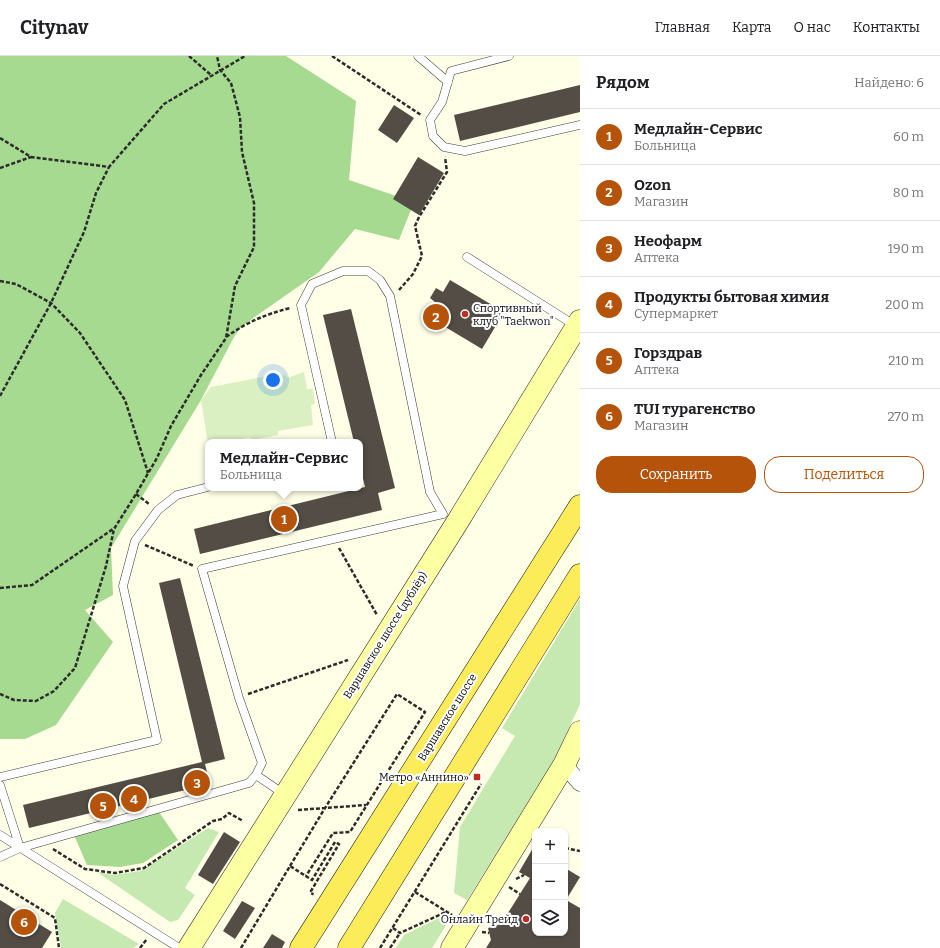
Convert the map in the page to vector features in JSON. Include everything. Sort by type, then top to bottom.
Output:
[{"type":"main road","name":"Варшавское шоссе (дублёр)","points":[[189,948],[280,803],[451,518],[578,324]]},
{"type":"main road","name":"Варшавское шоссе","points":[[301,948],[580,506]]},
{"type":"main road","points":[[349,948],[580,575]]},
{"type":"main road","points":[[452,948],[564,765],[580,732]]},
{"type":"street","points":[[564,765],[580,783]]},
{"type":"lane","points":[[418,56],[448,82]]},
{"type":"lane","points":[[509,56],[451,71],[442,102],[430,120],[433,136],[444,147],[465,151],[580,125]]},
{"type":"lane","points":[[467,257],[578,324]]},
{"type":"lane","points":[[0,857],[20,848],[40,842],[249,783],[256,775],[262,763],[239,698],[202,569],[335,540],[451,518],[430,492],[390,296],[380,280],[368,271],[343,271],[312,284],[300,305],[331,439]]},
{"type":"lane","points":[[0,777],[157,740],[123,586],[135,541],[158,510],[177,496],[205,488]]},
{"type":"lane","points":[[256,775],[280,803]]},
{"type":"lane","points":[[0,785],[20,848]]},
{"type":"lane","points":[[0,835],[179,948]]},
{"type":"path","points":[[189,56],[211,75]]},
{"type":"path","points":[[217,56],[220,70],[231,83],[240,117],[242,152],[254,203],[254,247],[235,286],[226,338]]},
{"type":"path","points":[[0,396],[51,303],[84,232],[96,193],[109,167],[164,104],[245,56]]},
{"type":"path","points":[[332,56],[430,120]]},
{"type":"path","points":[[0,138],[30,157],[109,167]]},
{"type":"path","points":[[390,296],[401,289],[414,274],[422,256],[415,226],[447,172],[444,147]]},
{"type":"path","points":[[0,168],[30,157]]},
{"type":"path","points":[[0,281],[16,284],[51,303],[80,333],[125,400],[148,473]]},
{"type":"path","points":[[0,694],[14,700],[36,701],[54,691],[75,668],[106,566],[114,529],[157,458],[171,426],[201,375],[226,338],[242,326],[267,314],[300,305]]},
{"type":"path","points":[[136,494],[158,510]]},
{"type":"path","points":[[0,588],[32,585],[114,529]]},
{"type":"path","points":[[335,540],[377,615]]},
{"type":"path","points":[[135,541],[202,569]]},
{"type":"path","points":[[239,698],[348,660]]},
{"type":"path","points":[[241,948],[325,808],[397,694],[425,712],[350,832],[333,833],[306,876]]},
{"type":"path","points":[[380,948],[481,784]]},
{"type":"path","points":[[280,803],[325,808],[367,805]]},
{"type":"path","points":[[40,842],[85,869],[114,873],[144,868],[213,821],[222,819],[229,812],[243,821]]},
{"type":"path","points":[[290,866],[312,880],[335,842],[339,844],[311,891],[313,892],[310,898]]},
{"type":"path","points":[[568,849],[580,851]]},
{"type":"path","points":[[0,884],[55,918],[59,948]]},
{"type":"path","points":[[505,885],[520,894]]},
{"type":"path","points":[[415,892],[466,924]]},
{"type":"path","points":[[390,948],[400,933],[446,912]]},
{"type":"path","points":[[393,928],[400,933]]},
{"type":"green space","points":[[0,56],[286,56],[356,101],[349,180],[414,202],[399,240],[355,229],[319,272],[242,326],[234,337],[201,400],[111,548],[113,595],[85,610],[113,642],[56,725],[25,739],[0,739]]},
{"type":"green space","points":[[304,372],[307,389],[313,389],[315,404],[311,405],[313,425],[278,431],[278,435],[256,439],[251,439],[250,437],[242,439],[207,439],[201,400],[211,387],[277,374],[281,377],[285,375],[287,378]]},
{"type":"green space","points":[[580,599],[580,704],[553,762],[467,900],[454,893],[460,827],[515,736],[502,728]]},
{"type":"green space","points":[[159,812],[178,840],[143,863],[120,867],[87,865],[74,835]]},
{"type":"green space","points":[[208,828],[219,832],[185,888],[195,895],[178,920],[170,922],[97,872],[113,875],[140,871]]},
{"type":"green space","points":[[63,899],[139,944],[133,948],[61,948],[55,913]]},
{"type":"green space","points":[[445,915],[450,919],[432,948],[396,948],[404,935]]},
{"type":"building","points":[[580,85],[580,112],[460,141],[454,115]]},
{"type":"building","points":[[394,105],[414,118],[397,143],[378,130]]},
{"type":"building","points":[[418,157],[444,173],[419,215],[393,199]]},
{"type":"building","name":"Спортивный клуб \"Taekwon\"","points":[[450,280],[504,312],[482,349],[427,316],[435,302],[430,298],[436,288],[443,292]]},
{"type":"building","points":[[351,309],[395,488],[378,493],[382,510],[200,554],[194,529],[349,491],[363,491],[363,487],[365,487],[363,478],[363,439],[353,439],[323,315]]},
{"type":"building","points":[[180,578],[225,759],[205,764],[210,784],[29,828],[23,805],[202,762],[159,583]]},
{"type":"building","points":[[224,832],[240,842],[213,884],[198,875]]},
{"type":"building","points":[[532,850],[532,936],[568,936],[568,901],[580,908],[580,948],[486,948],[491,940],[488,928],[501,924],[530,878],[519,872]]},
{"type":"building","points":[[568,870],[580,877],[568,897]]},
{"type":"building","points":[[0,900],[52,932],[42,948],[0,948]]},
{"type":"building","points":[[242,901],[255,908],[235,939],[223,931]]},
{"type":"building","points":[[272,934],[285,942],[282,948],[263,948]]},
{"type":"place","name":"Спортивный клуб \"Taekwon\"","points":[[465,314]]},
{"type":"place","name":"Ozon","points":[[436,317]]},
{"type":"place","name":"Медлайн-Сервис","points":[[284,519]]},
{"type":"place","name":"Метро «Аннино»","points":[[477,777]]},
{"type":"place","name":"Неофарм","points":[[197,783]]},
{"type":"place","name":"Продукты бытовая химия","points":[[134,799]]},
{"type":"place","name":"Горздрав","points":[[103,806]]},
{"type":"place","name":"Онлайн Трейд","points":[[526,919]]},
{"type":"place","name":"TUI турагенство","points":[[24,922]]}]
